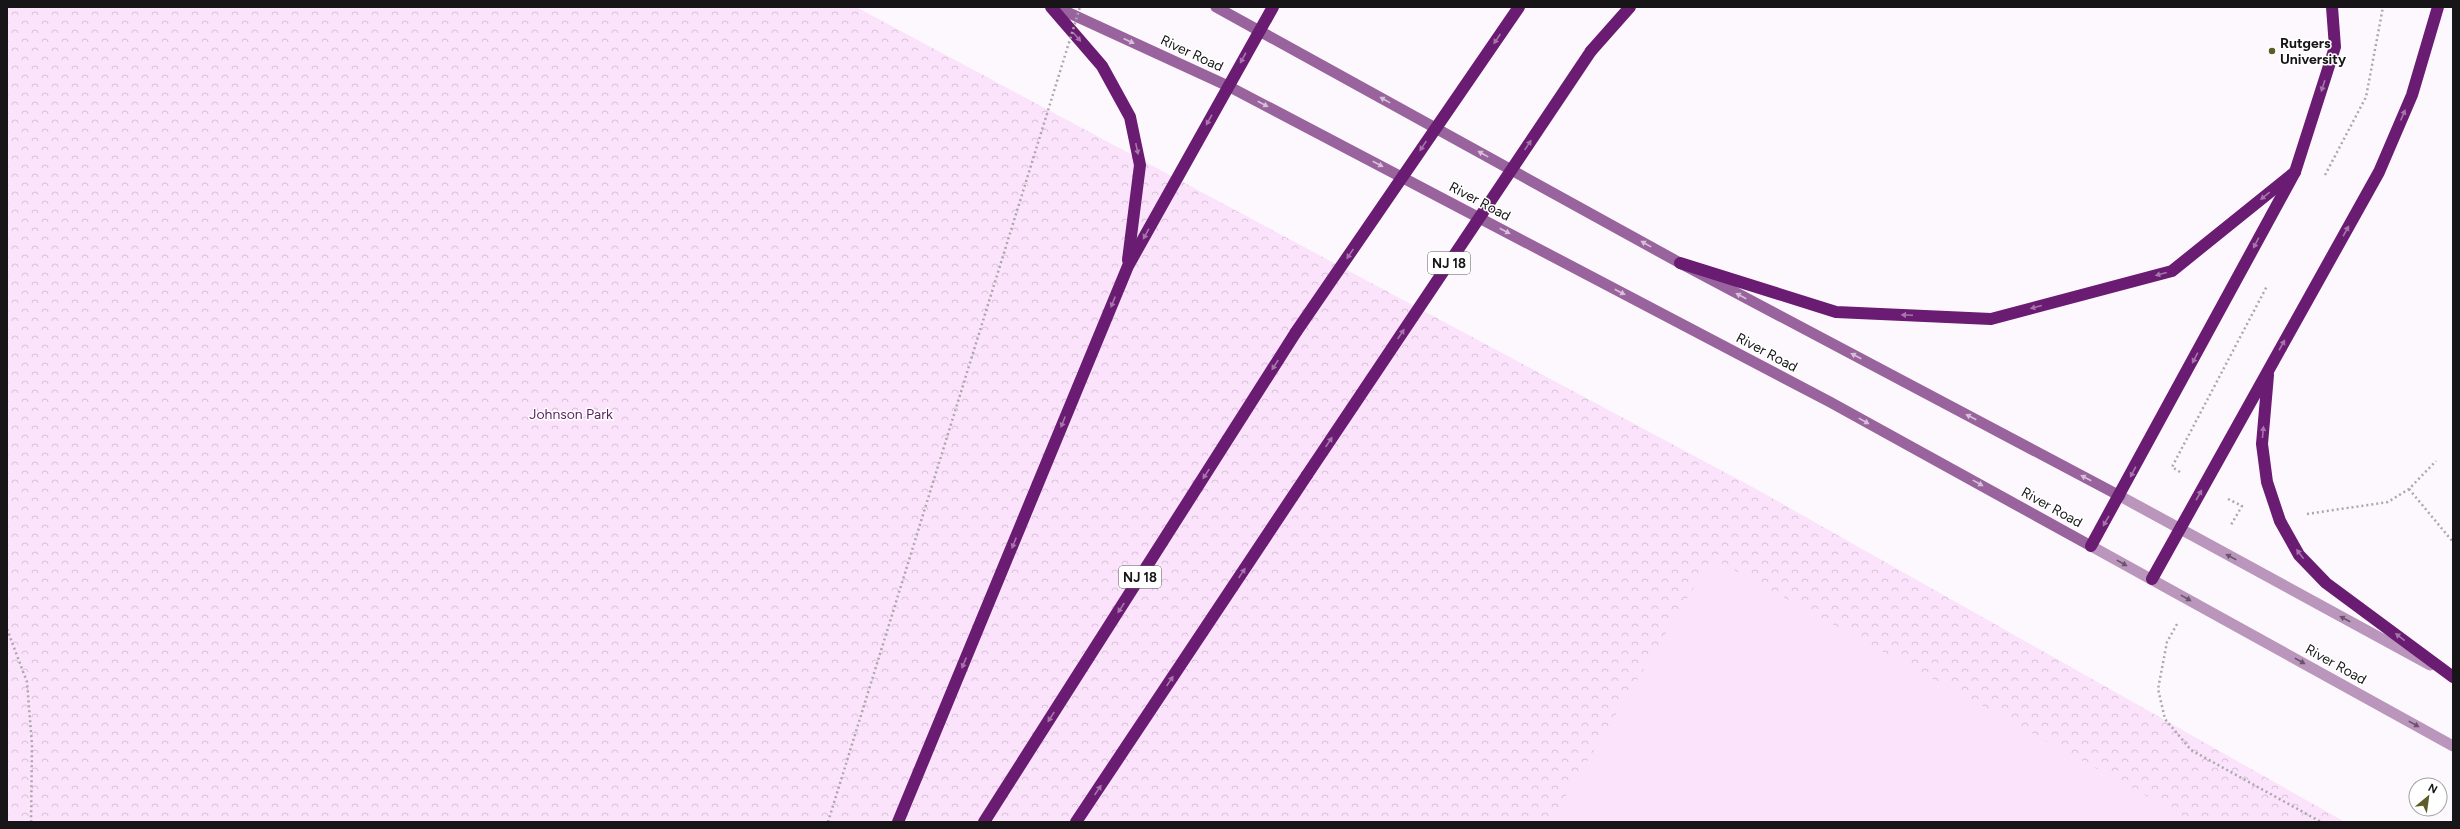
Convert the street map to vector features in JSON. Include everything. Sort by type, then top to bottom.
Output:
[{"type":"highway","points":[[1051,7],[1102,66],[1130,117],[1140,165],[1128,266]]},
{"type":"highway","points":[[898,822],[1128,266],[1273,7]]},
{"type":"highway","name":"NJ 18","points":[[984,822],[1296,332],[1519,7]]},
{"type":"highway","name":"NJ 18","points":[[1076,822],[1621,7]]},
{"type":"highway","points":[[1591,51],[1630,7]]},
{"type":"highway","points":[[2092,546],[2295,172],[2335,47],[2332,7]]},
{"type":"highway","points":[[2152,579],[2379,172],[2412,95],[2438,7]]},
{"type":"highway","points":[[1680,263],[1836,312],[1991,319],[2172,271],[2295,172]]},
{"type":"highway","points":[[2268,370],[2262,444],[2267,482],[2280,520],[2299,555],[2326,583],[2453,678]]},
{"type":"main road","name":"River Road","points":[[1056,7],[1228,86],[1830,402],[2092,546]]},
{"type":"main road","points":[[1216,7],[1680,263],[2120,496]]},
{"type":"street","points":[[2120,496],[2453,678]]},
{"type":"street","name":"River Road","points":[[2092,546],[2453,746]]},
{"type":"path","points":[[828,822],[1080,7]]},
{"type":"path","points":[[2304,514],[2378,504],[2399,497],[2436,461]]},
{"type":"path","points":[[2408,489],[2453,542]]},
{"type":"path","points":[[7,629],[26,682],[32,745],[31,822]]},
{"type":"path","points":[[2172,632],[2168,642],[2158,689],[2165,719],[2191,750],[2321,822]]},
{"type":"green space","name":"Johnson Park","points":[[7,7],[856,7],[1756,489],[2345,822],[7,822]]},
{"type":"green space","points":[[1712,558],[2194,822],[1550,822]]},
{"type":"place","name":"Rutgers University","points":[[2272,51]]}]
